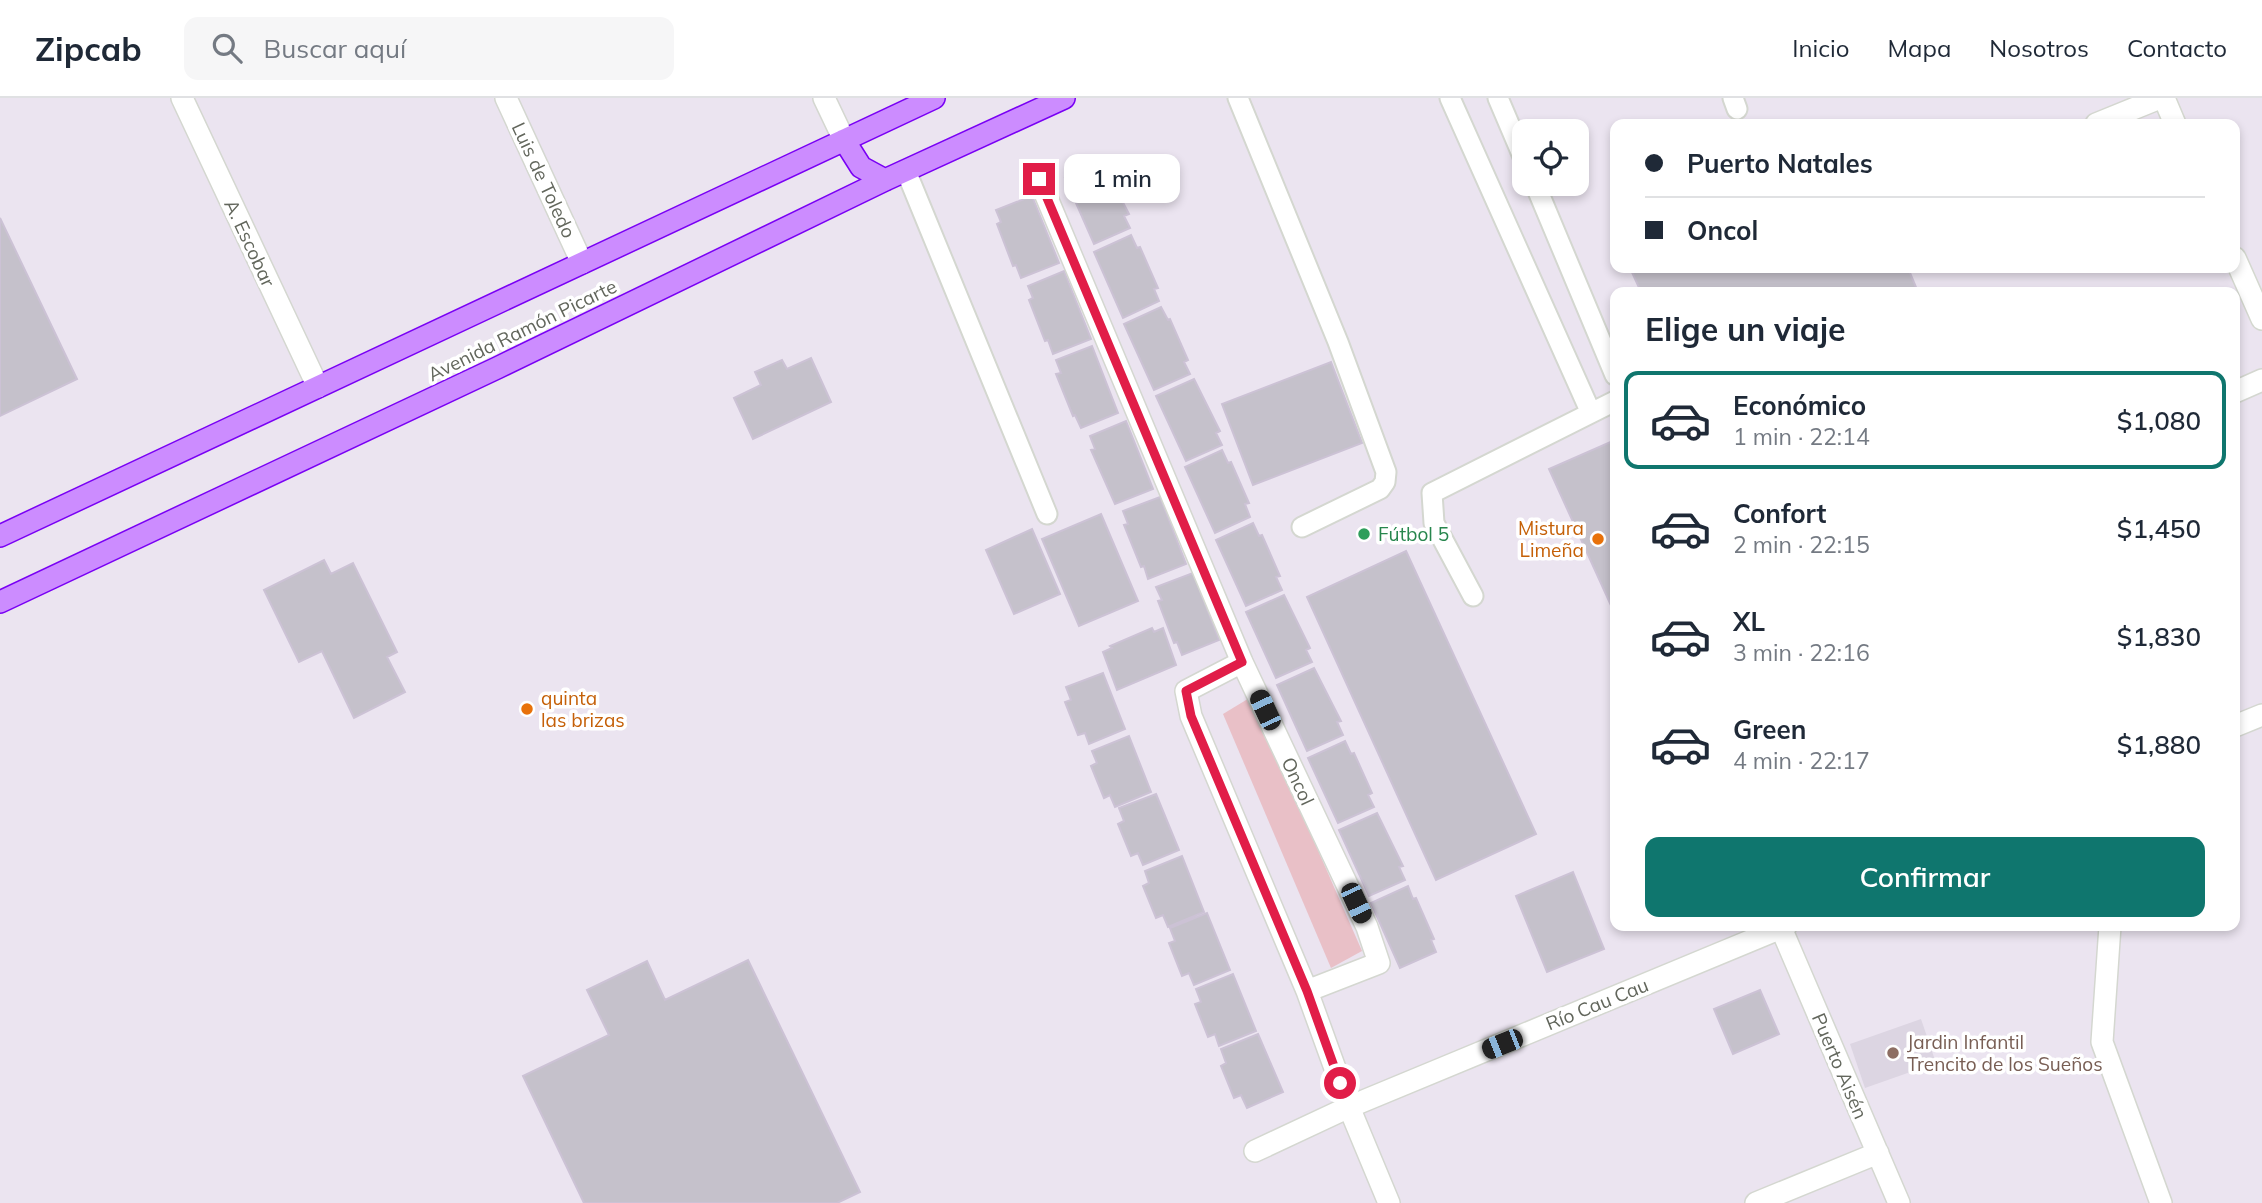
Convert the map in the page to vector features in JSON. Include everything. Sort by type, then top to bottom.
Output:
[{"type":"highway","name":"Avenida Ramón Picarte","points":[[0,536],[934,98]]},
{"type":"highway","name":"Avenida Ramón Picarte","points":[[0,602],[498,368],[885,180],[1063,98]]},
{"type":"highway","points":[[844,140],[861,167],[885,180]]},
{"type":"street","name":"A. Escobar","points":[[182,98],[317,387]]},
{"type":"street","name":"Luis de Toledo","points":[[506,98],[582,263]]},
{"type":"street","points":[[824,98],[844,140]]},
{"type":"street","points":[[2109,119],[2162,98],[2172,119]]},
{"type":"street","name":"Oncol","points":[[1039,179],[1242,662],[1367,927],[1378,963],[1307,991]]},
{"type":"street","points":[[2240,269],[2262,319]]},
{"type":"street","points":[[2240,390],[2262,380]]},
{"type":"street","points":[[1242,662],[1186,691],[1191,716],[1307,991],[1349,1107],[1389,1203]]},
{"type":"street","points":[[2240,724],[2262,715]]},
{"type":"street","name":"Río Cau Cau","points":[[1255,1151],[1349,1107],[1774,931]]},
{"type":"street","name":"Puerto Aisén","points":[[1786,931],[1899,1203]]},
{"type":"street","points":[[2110,931],[2102,1042],[2161,1203]]},
{"type":"street","points":[[1756,1203],[1878,1153]]},
{"type":"lane","points":[[1238,98],[1338,342],[1386,472],[1385,482],[1380,489],[1302,527]]},
{"type":"lane","points":[[1450,98],[1591,412]]},
{"type":"lane","points":[[1499,98],[1512,130]]},
{"type":"lane","points":[[906,171],[1047,514]]},
{"type":"lane","points":[[1540,196],[1610,363]]},
{"type":"lane","points":[[1473,596],[1434,523],[1432,493],[1610,403]]},
{"type":"shaded area","points":[[1251,697],[1362,951],[1331,968],[1223,714]]},
{"type":"shaded area","name":"Jardin Infantil Trencito de los Sueños","points":[[1921,1019],[1936,1063],[1865,1088],[1850,1044]]},
{"type":"building","points":[[1102,162],[1129,214],[1124,216],[1130,228],[1094,244],[1065,178]]},
{"type":"building","points":[[1032,196],[1059,263],[1021,278],[1016,265],[1013,266],[997,224],[1001,222],[996,210]]},
{"type":"building","points":[[0,218],[77,379],[0,416]]},
{"type":"building","points":[[1131,235],[1137,248],[1140,247],[1158,288],[1154,289],[1159,301],[1123,318],[1094,252]]},
{"type":"building","points":[[1064,271],[1091,339],[1053,354],[1029,300],[1033,298],[1028,286]]},
{"type":"building","points":[[1632,273],[1910,273],[1916,287],[1639,287]]},
{"type":"building","points":[[1161,307],[1168,320],[1170,319],[1188,360],[1184,362],[1190,374],[1154,390],[1124,324]]},
{"type":"building","points":[[1092,346],[1118,413],[1081,428],[1075,415],[1073,416],[1056,374],[1061,373],[1056,360]]},
{"type":"building","points":[[811,358],[831,402],[753,439],[734,398],[761,385],[755,372],[782,360],[787,369]]},
{"type":"building","points":[[1331,362],[1362,443],[1253,485],[1222,404]]},
{"type":"building","points":[[1194,379],[1220,431],[1216,433],[1222,445],[1186,461],[1156,396]]},
{"type":"building","points":[[1126,421],[1153,489],[1115,504],[1091,450],[1095,449],[1090,436]]},
{"type":"building","name":"Mistura Limeña","points":[[1610,442],[1610,603],[1549,469]]},
{"type":"building","points":[[1222,450],[1228,463],[1231,462],[1249,503],[1245,504],[1250,517],[1215,533],[1185,467]]},
{"type":"building","points":[[1160,497],[1186,564],[1148,579],[1124,525],[1128,524],[1123,511]]},
{"type":"building","points":[[1101,514],[1138,601],[1079,626],[1042,539]]},
{"type":"building","points":[[1253,523],[1259,536],[1262,535],[1280,576],[1276,577],[1282,590],[1246,606],[1216,540]]},
{"type":"building","points":[[1032,529],[1060,594],[1014,614],[986,550]]},
{"type":"building","points":[[1406,551],[1536,834],[1436,880],[1307,597]]},
{"type":"building","points":[[324,560],[331,574],[353,563],[397,652],[387,657],[405,692],[354,718],[322,651],[299,662],[264,590]]},
{"type":"building","points":[[1193,573],[1219,640],[1182,655],[1177,642],[1174,643],[1158,601],[1162,600],[1156,587]]},
{"type":"building","points":[[1284,595],[1310,648],[1306,650],[1312,662],[1276,678],[1246,612]]},
{"type":"building","points":[[1152,628],[1154,632],[1163,628],[1176,665],[1117,690],[1103,652],[1112,648],[1110,646]]},
{"type":"building","points":[[1314,668],[1341,721],[1337,722],[1343,735],[1307,751],[1277,685]]},
{"type":"building","points":[[1103,673],[1125,729],[1089,744],[1085,733],[1078,735],[1065,702],[1071,700],[1066,687]]},
{"type":"building","points":[[1129,736],[1151,792],[1115,807],[1110,795],[1104,798],[1091,766],[1097,763],[1092,751]]},
{"type":"building","points":[[1345,741],[1351,754],[1354,753],[1372,793],[1368,795],[1374,807],[1338,823],[1308,758]]},
{"type":"building","points":[[1156,794],[1179,850],[1143,865],[1138,853],[1131,856],[1118,824],[1124,821],[1119,808]]},
{"type":"building","points":[[1377,813],[1403,866],[1399,867],[1405,880],[1369,896],[1339,830]]},
{"type":"building","points":[[1182,856],[1204,912],[1168,927],[1163,915],[1156,918],[1143,886],[1149,883],[1145,871]]},
{"type":"building","points":[[1573,872],[1604,949],[1547,972],[1516,896]]},
{"type":"building","points":[[1408,886],[1434,939],[1431,940],[1436,952],[1400,968],[1371,903]]},
{"type":"building","points":[[1207,913],[1230,970],[1194,985],[1189,973],[1182,976],[1169,943],[1175,941],[1170,928]]},
{"type":"building","points":[[748,960],[860,1192],[837,1203],[584,1203],[523,1076],[609,1035],[587,990],[647,961],[665,1000]]},
{"type":"building","points":[[1233,974],[1256,1031],[1219,1046],[1215,1034],[1208,1037],[1195,1004],[1201,1002],[1196,989]]},
{"type":"building","points":[[1760,990],[1779,1034],[1733,1054],[1714,1009]]},
{"type":"building","points":[[1258,1034],[1283,1092],[1247,1108],[1241,1095],[1234,1098],[1221,1066],[1226,1063],[1221,1049]]},
{"type":"place","name":"Fútbol 5","points":[[1364,534]]},
{"type":"place","name":"Mistura Limeña","points":[[1598,539]]},
{"type":"place","name":"quinta las brizas","points":[[527,709]]},
{"type":"place","name":"Jardin Infantil Trencito de los Sueños","points":[[1893,1053]]},
{"type":"route","points":[[1039,179],[1242,662],[1186,691],[1191,716],[1307,991],[1340,1083]]}]
